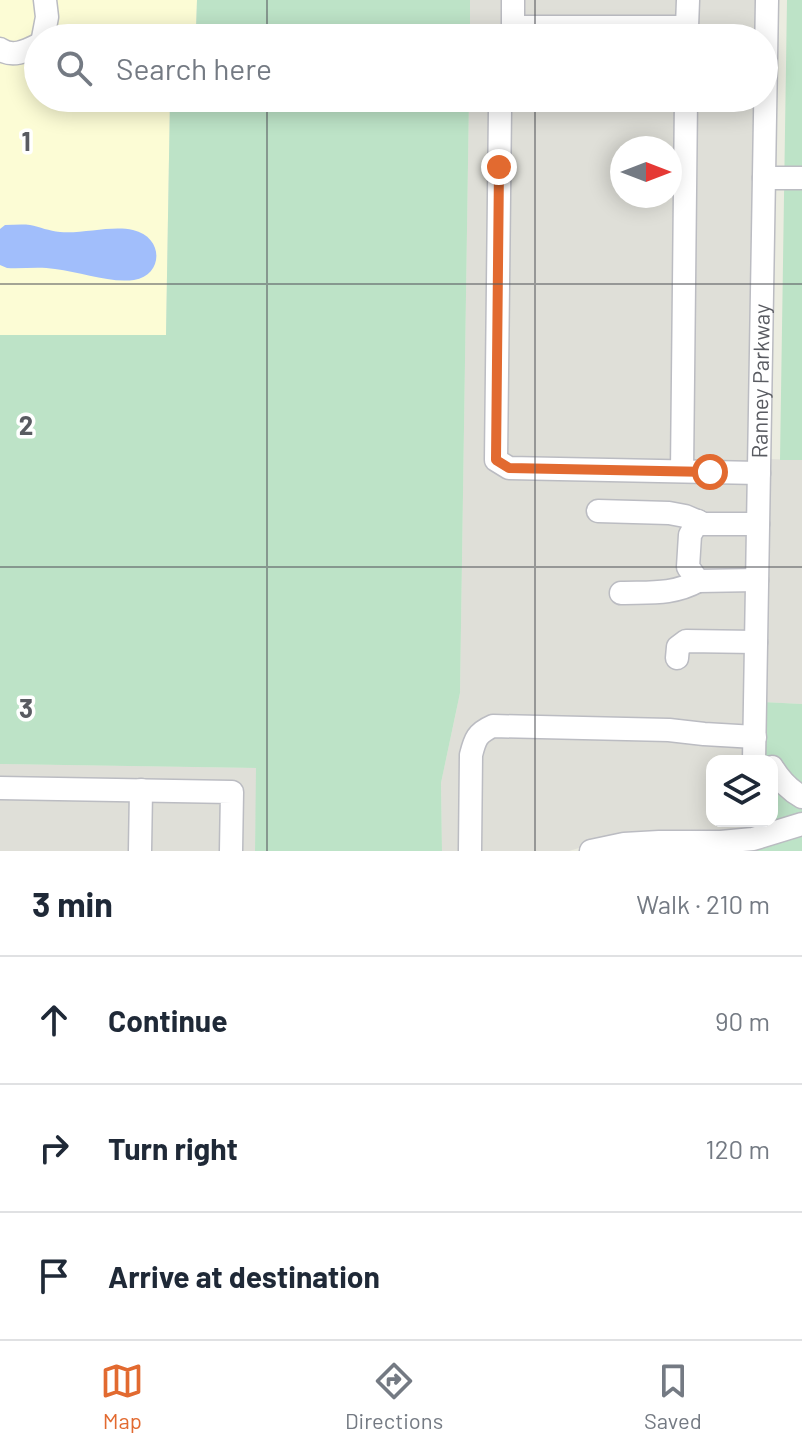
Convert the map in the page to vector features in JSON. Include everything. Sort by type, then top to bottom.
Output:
[{"type":"street","points":[[45,0],[46,24]]},
{"type":"street","points":[[513,0],[513,24]]},
{"type":"street","points":[[687,24],[688,0]]},
{"type":"street","name":"Ranney Parkway","points":[[766,24],[767,0]]},
{"type":"street","points":[[0,49],[5,53],[24,52]]},
{"type":"street","points":[[500,112],[496,460],[509,468],[759,473]]},
{"type":"street","points":[[682,471],[686,112]]},
{"type":"street","name":"Ranney Parkway","points":[[754,755],[765,112]]},
{"type":"street","points":[[764,178],[802,178]]},
{"type":"street","points":[[598,511],[669,513],[704,524],[758,524]]},
{"type":"street","points":[[698,521],[690,535],[688,567],[698,581]]},
{"type":"street","points":[[621,593],[675,591],[698,581],[757,580]]},
{"type":"street","points":[[677,658],[678,647],[686,641],[756,642]]},
{"type":"street","points":[[470,851],[471,755],[474,741],[483,730],[493,726],[755,732],[766,755]]},
{"type":"street","points":[[778,775],[791,791],[802,797]]},
{"type":"street","points":[[0,788],[232,792],[231,851]]},
{"type":"street","points":[[140,851],[141,790]]},
{"type":"street","points":[[591,851],[624,844],[654,846],[721,842],[753,830],[802,824]]},
{"type":"shaded area","points":[[0,0],[197,0],[196,24],[24,24],[24,112],[170,112],[166,335],[0,335]]},
{"type":"shaded area","points":[[197,0],[470,0],[470,24],[196,24]]},
{"type":"shaded area","points":[[470,0],[761,0],[759,24],[470,24]]},
{"type":"shaded area","points":[[787,0],[802,0],[802,460],[780,460]]},
{"type":"shaded area","points":[[170,112],[469,112],[460,693],[441,783],[442,851],[255,851],[256,768],[0,764],[0,335],[166,335]]},
{"type":"shaded area","points":[[469,112],[757,112],[748,755],[706,755],[706,827],[747,827],[747,832],[619,836],[569,851],[442,851],[441,783],[460,693]]},
{"type":"shaded area","points":[[766,459],[802,460],[802,704],[763,702]]},
{"type":"shaded area","points":[[763,702],[802,704],[802,851],[726,851],[763,845],[763,827],[778,827],[778,755],[763,755]]},
{"type":"shaded area","points":[[0,764],[257,768],[255,851],[0,851]]},
{"type":"water","points":[[5,225],[30,225],[60,232],[116,228],[133,230],[150,240],[155,248],[155,264],[144,277],[124,281],[49,268],[7,268],[0,265],[0,229]]},
{"type":"route","points":[[499,167],[496,460],[509,468],[710,472]]}]
